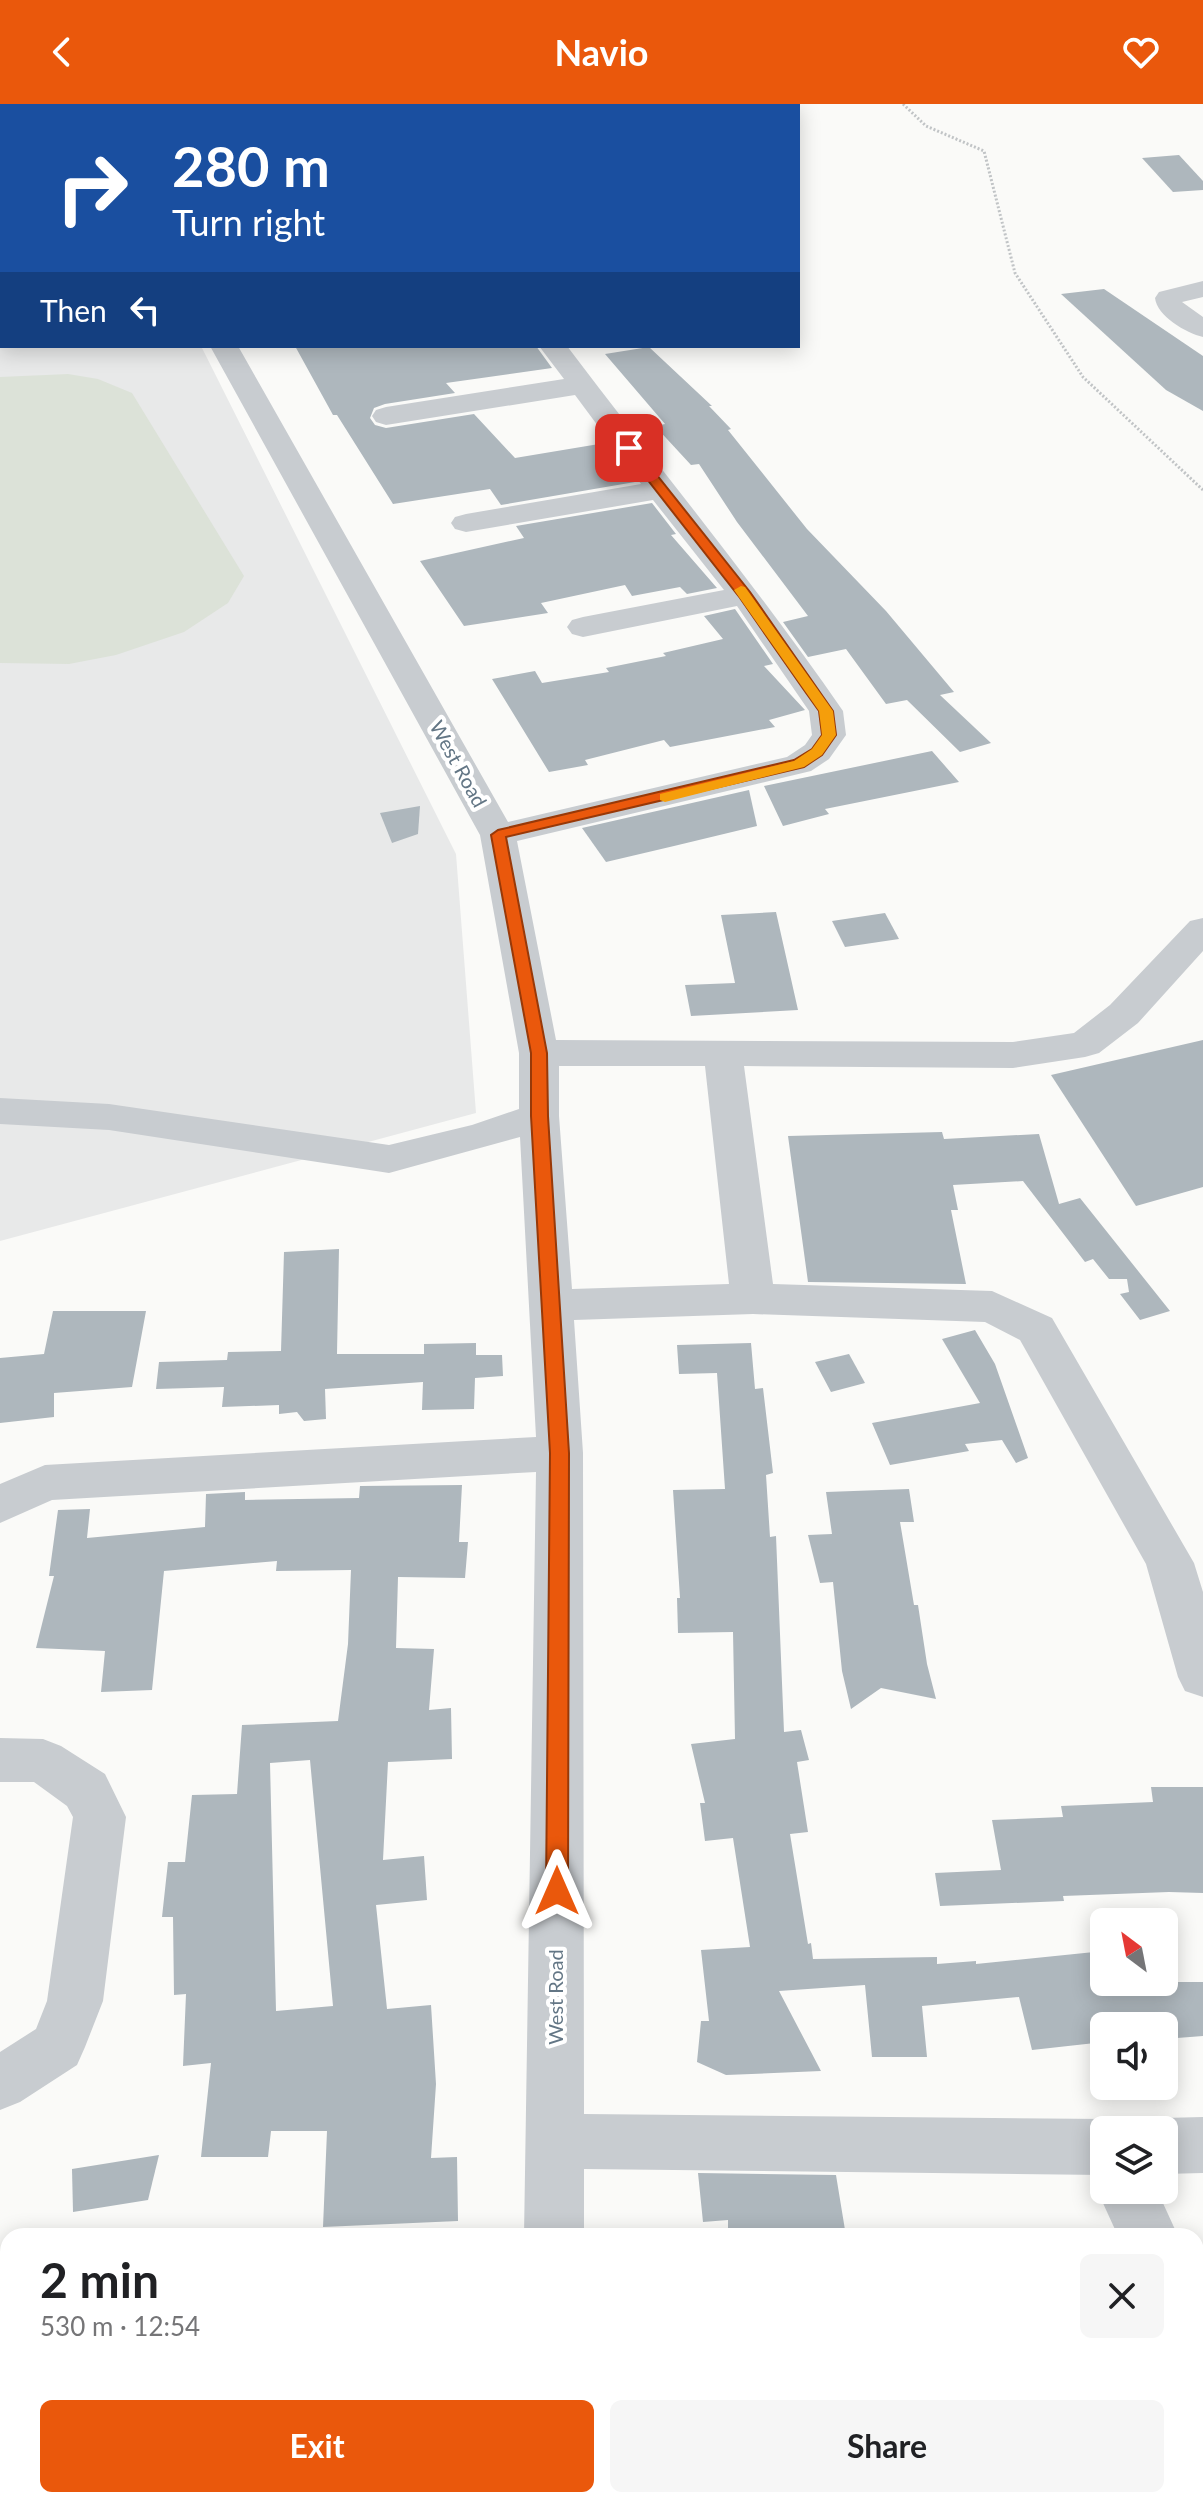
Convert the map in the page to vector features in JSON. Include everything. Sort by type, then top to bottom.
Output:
[{"type":"street","points":[[1203,289],[1168,298],[1169,306],[1203,329]]},
{"type":"street","name":"West Road","points":[[225,348],[498,835],[539,1053],[539,1116],[560,1453],[554,2228]]},
{"type":"street","points":[[498,835],[799,764],[817,752],[829,735],[826,711],[745,595],[660,490],[554,348]]},
{"type":"street","points":[[386,416],[582,385]]},
{"type":"street","points":[[466,523],[660,490]]},
{"type":"street","points":[[603,656],[578,620],[745,595]]},
{"type":"street","points":[[539,1053],[1013,1055],[1085,1044],[1124,1014],[1203,929]]},
{"type":"street","points":[[723,1054],[753,1299]]},
{"type":"street","points":[[0,1111],[109,1117],[389,1159],[482,1136],[539,1116]]},
{"type":"street","points":[[551,1305],[753,1299],[992,1307],[1036,1329],[1170,1563],[1203,1677]]},
{"type":"street","points":[[0,1505],[45,1483],[560,1453]]},
{"type":"street","points":[[0,1760],[43,1761],[86,1790],[100,1817],[75,2001],[57,2047],[0,2083]]},
{"type":"street","points":[[555,2141],[1090,2147]]},
{"type":"street","points":[[1178,2146],[1203,2145]]},
{"type":"street","points":[[1133,2204],[1144,2228]]},
{"type":"path","points":[[903,104],[926,126],[984,151],[1014,259],[1015,273],[1083,377],[1203,490]]},
{"type":"shaded area","points":[[0,348],[202,348],[456,854],[476,1113],[0,1241]]},
{"type":"shaded area","points":[[68,374],[98,379],[132,393],[244,576],[228,603],[184,632],[116,655],[69,664],[0,663],[0,377]]},
{"type":"building","points":[[1179,155],[1203,181],[1203,190],[1173,192],[1142,158]]},
{"type":"building","points":[[1104,289],[1203,356],[1203,411],[1166,390],[1061,294]]},
{"type":"building","points":[[296,348],[537,348],[552,368],[446,383],[455,393],[385,404],[374,408],[370,418],[375,425],[386,428],[474,414],[515,458],[605,443],[635,482],[501,505],[490,489],[393,504],[337,415],[333,415]]},
{"type":"building","points":[[650,348],[712,406],[709,406],[731,429],[728,430],[807,529],[886,611],[954,692],[940,695],[991,743],[960,752],[907,700],[886,704],[846,649],[808,657],[783,622],[808,616],[737,522],[699,464],[691,465],[655,426],[665,424],[605,354]]},
{"type":"building","points":[[652,503],[676,534],[671,535],[717,588],[687,594],[680,587],[632,596],[625,585],[541,603],[548,613],[464,626],[420,561],[524,538],[516,526]]},
{"type":"building","points":[[735,609],[773,664],[764,666],[805,710],[769,720],[775,727],[670,747],[664,740],[585,760],[588,765],[549,772],[492,679],[535,671],[542,683],[609,672],[606,668],[666,656],[663,653],[723,639],[704,616]]},
{"type":"building","points":[[932,751],[959,782],[825,809],[829,814],[783,826],[764,786]]},
{"type":"building","points":[[749,790],[757,826],[606,862],[582,828]]},
{"type":"building","points":[[420,806],[418,834],[392,843],[380,813]]},
{"type":"building","points":[[776,912],[798,1010],[691,1016],[685,985],[735,983],[721,915]]},
{"type":"building","points":[[885,913],[899,939],[845,947],[832,921]]},
{"type":"building","points":[[1203,1040],[1203,1187],[1136,1206],[1051,1075]]},
{"type":"building","points":[[942,1132],[944,1139],[1039,1134],[1059,1204],[1080,1198],[1170,1311],[1140,1320],[1120,1294],[1129,1292],[1127,1279],[1109,1279],[1093,1259],[1085,1262],[1023,1181],[953,1185],[958,1210],[951,1210],[966,1284],[808,1282],[788,1136]]},
{"type":"building","points":[[339,1249],[337,1354],[424,1354],[424,1344],[476,1343],[476,1355],[502,1355],[503,1376],[475,1378],[474,1409],[422,1410],[423,1382],[325,1389],[326,1419],[304,1421],[297,1412],[279,1414],[279,1405],[222,1407],[224,1387],[156,1389],[159,1362],[227,1360],[228,1352],[281,1351],[284,1252]]},
{"type":"building","points":[[53,1311],[146,1311],[132,1387],[54,1393],[54,1417],[0,1423],[0,1358],[44,1354]]},
{"type":"building","points":[[975,1330],[995,1364],[1028,1458],[1016,1463],[1002,1440],[965,1444],[969,1451],[890,1465],[872,1423],[980,1403],[942,1339]]},
{"type":"building","points":[[751,1343],[755,1389],[763,1388],[773,1473],[766,1475],[770,1537],[776,1536],[784,1732],[801,1730],[809,1760],[797,1762],[808,1832],[790,1834],[813,1959],[937,1957],[937,1964],[976,1961],[976,1964],[1090,1952],[1090,1996],[1178,1996],[1178,1982],[1203,1982],[1203,2036],[1178,2038],[1178,2012],[1090,2012],[1090,2044],[1032,2050],[1019,1997],[922,2006],[927,2057],[872,2057],[865,1985],[779,1991],[821,2071],[726,2075],[697,2062],[701,2021],[709,2021],[701,1950],[750,1947],[733,1838],[705,1841],[700,1803],[705,1803],[691,1744],[735,1739],[733,1632],[678,1633],[677,1598],[680,1598],[673,1490],[725,1489],[717,1373],[679,1374],[677,1345]]},
{"type":"building","points":[[849,1354],[865,1383],[831,1392],[815,1362]]},
{"type":"building","points":[[462,1485],[459,1542],[468,1542],[465,1578],[398,1577],[396,1648],[434,1649],[429,1710],[451,1708],[452,1759],[388,1762],[383,1860],[424,1856],[427,1900],[376,1905],[387,2009],[431,2005],[436,2084],[431,2158],[457,2157],[458,2221],[323,2227],[327,2131],[271,2131],[268,2157],[201,2157],[211,2063],[183,2066],[186,1994],[174,1995],[173,1917],[162,1917],[168,1862],[185,1862],[192,1795],[237,1794],[242,1725],[338,1721],[348,1644],[351,1570],[276,1571],[277,1561],[164,1571],[152,1690],[101,1692],[105,1651],[36,1648],[54,1576],[49,1576],[58,1510],[90,1509],[87,1538],[205,1527],[206,1494],[245,1492],[245,1500],[359,1498],[360,1486]],"holes":[[[310,1760],[333,2006],[276,2011],[270,1763]]]},
{"type":"building","points":[[909,1489],[914,1522],[900,1522],[914,1605],[918,1605],[936,1699],[881,1688],[851,1709],[842,1671],[833,1582],[820,1583],[808,1535],[832,1534],[826,1492]]},
{"type":"building","points":[[1151,1787],[1203,1787],[1203,1893],[1063,1896],[1064,1901],[940,1906],[935,1873],[1001,1870],[992,1820],[1063,1817],[1061,1806],[1153,1802]]},
{"type":"building","points":[[159,2155],[148,2200],[73,2212],[72,2169]]},
{"type":"building","points":[[698,2173],[836,2175],[845,2228],[728,2228],[728,2220],[703,2222]]},
{"type":"slow traffic","points":[[665,797],[799,764],[817,752],[829,735],[826,711],[741,590]]},
{"type":"route","points":[[557,1891],[560,1453],[539,1116],[539,1053],[498,835],[799,764],[817,752],[829,735],[826,711],[810,688],[745,595],[629,448]]}]
